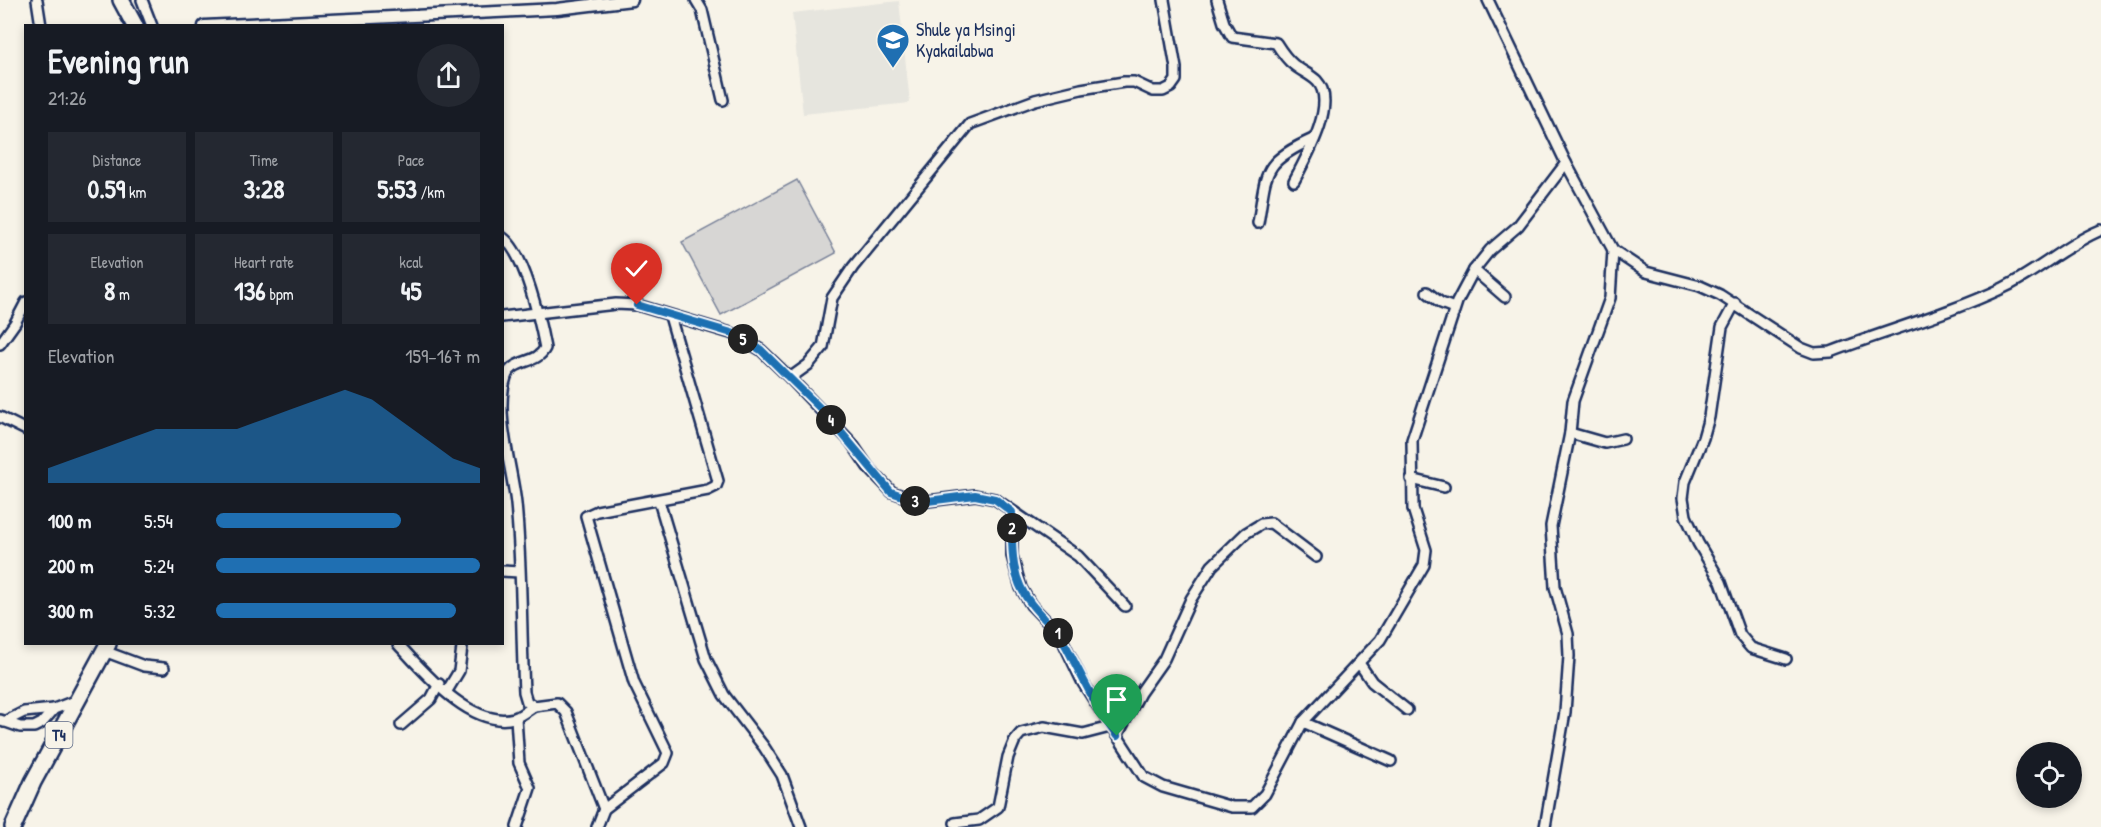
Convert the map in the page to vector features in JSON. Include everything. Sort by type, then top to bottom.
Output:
[{"type":"highway","points":[[121,0],[134,24]]},
{"type":"highway","name":"T4","points":[[13,827],[33,782],[106,647]]},
{"type":"street","points":[[37,0],[41,24]]},
{"type":"street","points":[[142,0],[151,24]]},
{"type":"street","points":[[246,24],[557,9],[632,0]]},
{"type":"street","points":[[696,0],[702,10],[723,100]]},
{"type":"street","points":[[790,378],[808,365],[823,347],[832,298],[853,267],[970,124],[1035,100],[1073,90],[1124,82],[1134,82],[1153,91],[1163,91],[1171,87],[1176,80],[1176,68],[1164,0]]},
{"type":"street","points":[[1217,0],[1224,23],[1232,37],[1276,43],[1287,58],[1321,86],[1324,95],[1323,113],[1314,139],[1294,181]]},
{"type":"street","points":[[1488,0],[1566,163],[1612,250],[1646,272],[1700,286],[1735,303],[1784,339],[1801,348],[1824,354],[1969,303],[2005,287],[2082,238],[2101,230]]},
{"type":"street","points":[[1258,224],[1265,175],[1284,155],[1314,139]]},
{"type":"street","points":[[1012,512],[1012,556],[1020,588],[1031,605],[1060,635],[1083,683],[1144,777],[1153,783],[1244,809],[1259,802],[1303,722],[1380,640],[1424,565],[1426,550],[1413,509],[1414,431],[1432,384],[1454,309],[1474,270],[1490,250],[1518,226],[1566,163]]},
{"type":"street","points":[[504,239],[513,247],[539,313],[545,348],[536,358],[514,366],[505,379],[504,386]]},
{"type":"street","points":[[1545,827],[1565,712],[1569,656],[1568,634],[1555,587],[1551,558],[1551,526],[1570,433],[1573,401],[1610,298],[1612,250]]},
{"type":"street","points":[[1474,270],[1505,297]]},
{"type":"street","points":[[1427,292],[1440,303],[1454,309]]},
{"type":"street","points":[[1735,303],[1722,327],[1709,417],[1685,483],[1683,498],[1686,516],[1721,582],[1740,635],[1751,648],[1786,659]]},
{"type":"street","points":[[504,317],[616,304],[637,305],[735,334],[761,350],[790,378],[851,442],[891,492],[920,502],[975,495],[995,499],[1078,556],[1125,606]]},
{"type":"street","points":[[0,344],[24,306]]},
{"type":"street","points":[[597,827],[604,809],[664,763],[668,753],[634,683],[589,534],[586,516],[597,511],[660,501],[712,489],[718,481],[670,316]]},
{"type":"street","points":[[0,417],[24,429]]},
{"type":"street","points":[[504,430],[516,503],[524,692],[527,702],[534,706]]},
{"type":"street","points":[[1570,433],[1605,442],[1623,438]]},
{"type":"street","points":[[1412,479],[1444,487]]},
{"type":"street","points":[[660,501],[706,659],[724,695],[777,767],[801,827]]},
{"type":"street","points":[[1117,736],[1140,693],[1164,658],[1200,584],[1212,566],[1240,538],[1255,527],[1271,524],[1316,557]]},
{"type":"street","points":[[504,571],[519,572]]},
{"type":"street","points":[[399,645],[447,691],[482,717],[516,718],[534,706],[557,703],[566,712],[604,809]]},
{"type":"street","points":[[106,647],[144,666],[164,668]]},
{"type":"street","points":[[447,691],[459,671],[462,647]]},
{"type":"street","points":[[1359,663],[1372,682],[1407,710]]},
{"type":"street","points":[[401,725],[431,699],[439,684]]},
{"type":"street","points":[[2,721],[24,712],[54,709],[78,700]]},
{"type":"street","points":[[2,721],[20,727],[34,727],[42,723],[54,709]]},
{"type":"street","points":[[516,718],[519,763],[530,788],[517,827]]},
{"type":"street","points":[[1303,722],[1391,761]]},
{"type":"street","points":[[955,823],[979,820],[998,807],[1008,757],[1015,740],[1021,734],[1044,727],[1083,735],[1110,727]]},
{"type":"shaded area","points":[[899,1],[910,103],[803,114],[792,13]]},
{"type":"shaded area","points":[[797,180],[836,253],[721,315],[682,242]]},
{"type":"place","name":"Shule ya Msingi Kyakailabwa","points":[[893,69]]},
{"type":"route","points":[[637,305],[735,334],[761,350],[825,413],[891,492],[920,502],[975,495],[995,499],[1012,512],[1012,556],[1020,588],[1031,605],[1060,635],[1083,683],[1117,736]]}]
